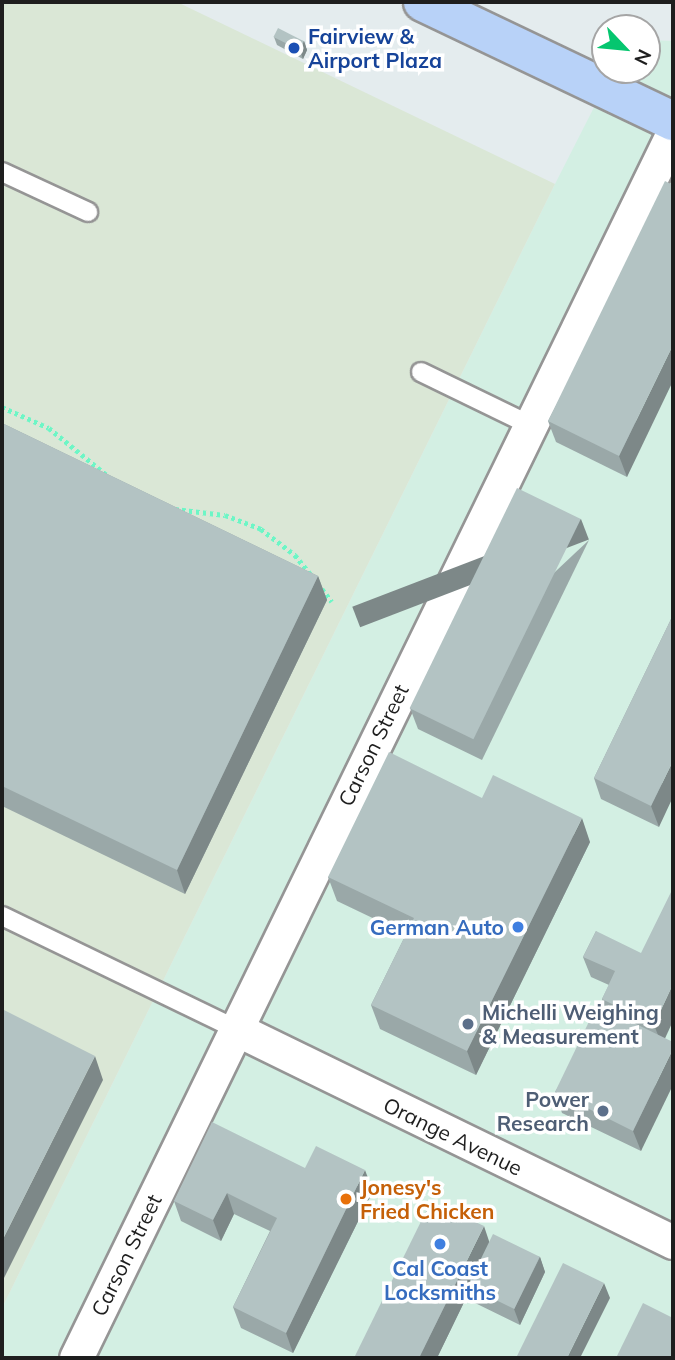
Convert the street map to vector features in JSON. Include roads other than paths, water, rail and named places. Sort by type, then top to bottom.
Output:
[{"type":"street","points":[[423,2],[673,121]]},
{"type":"street","name":"Carson Street","points":[[76,1358],[234,1028],[673,133]]},
{"type":"street","name":"Orange Avenue","points":[[234,1028],[673,1242]]},
{"type":"lane","points":[[2,172],[88,212]]},
{"type":"lane","points":[[421,372],[530,425]]},
{"type":"lane","points":[[2,916],[234,1028]]},
{"type":"place","name":"Fairview & Airport Plaza","points":[[294,48]]},
{"type":"place","name":"German Auto","points":[[518,927]]},
{"type":"place","name":"Michelli Weighing & Measurement","points":[[468,1024]]},
{"type":"place","name":"Power Research","points":[[603,1111]]},
{"type":"place","name":"Jonesy's Fried Chicken","points":[[346,1199]]},
{"type":"place","name":"Cal Coast Locksmiths","points":[[440,1244]]}]
